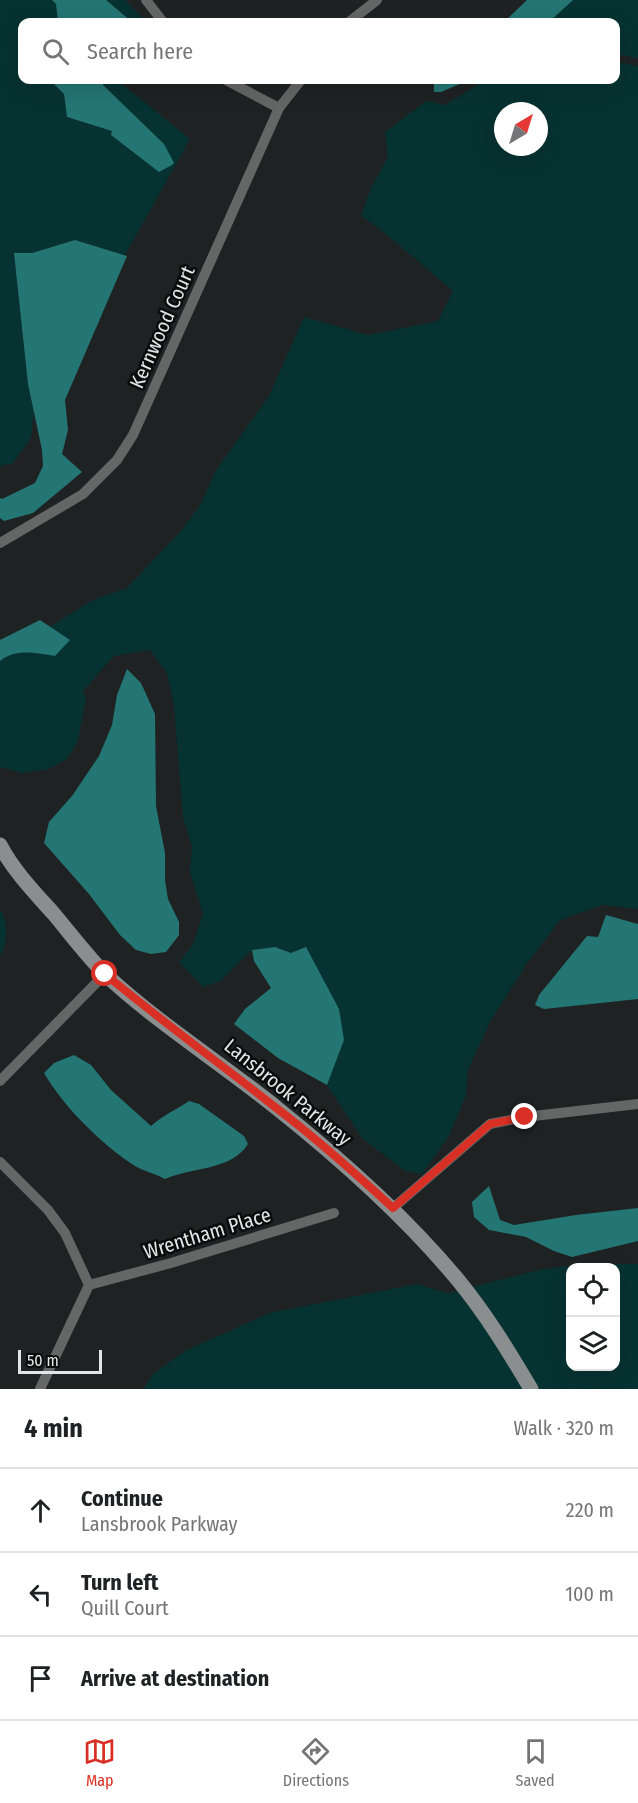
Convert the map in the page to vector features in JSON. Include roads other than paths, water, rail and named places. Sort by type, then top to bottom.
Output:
[{"type":"street","points":[[146,0],[160,18]]},
{"type":"street","points":[[354,18],[377,0]]},
{"type":"street","points":[[234,84],[279,108]]},
{"type":"street","name":"Kernwood Court","points":[[0,543],[83,494],[117,460],[133,435],[279,108],[298,84]]},
{"type":"street","name":"Lansbrook Parkway","points":[[0,845],[5,855],[38,896],[105,974],[148,1010],[277,1108],[393,1208],[459,1281],[500,1336],[531,1389]]},
{"type":"street","points":[[0,1081],[105,974]]},
{"type":"street","points":[[393,1208],[490,1124],[525,1117],[638,1104]]},
{"type":"street","points":[[0,1162],[48,1210],[65,1233],[89,1285],[40,1389]]},
{"type":"street","name":"Wrentham Place","points":[[89,1285],[171,1263],[334,1213]]},
{"type":"water","points":[[52,0],[106,0],[127,18],[58,18],[56,4]]},
{"type":"water","points":[[527,0],[573,0],[553,18],[508,18]]},
{"type":"water","points":[[54,84],[103,84],[164,144],[174,163],[159,172],[111,135],[112,131],[67,117],[64,94]]},
{"type":"water","points":[[434,84],[460,84],[441,92],[434,92]]},
{"type":"water","points":[[75,240],[127,256],[65,400],[68,430],[62,454],[82,472],[33,513],[4,521],[0,518],[0,498],[35,483],[43,466],[42,450],[28,384],[14,253],[32,253]]},
{"type":"water","points":[[40,620],[70,640],[55,656],[19,653],[0,661],[0,640]]},
{"type":"water","points":[[127,669],[141,683],[155,714],[156,806],[165,853],[168,899],[179,922],[179,935],[166,952],[151,954],[136,950],[120,935],[89,894],[44,843],[49,822],[72,796],[99,756],[112,725],[117,695]]},
{"type":"water","points":[[606,915],[638,924],[638,999],[544,1009],[535,1005],[539,995],[587,936],[598,937]]},
{"type":"water","points":[[275,947],[291,953],[306,947],[339,1009],[344,1040],[327,1085],[278,1058],[234,1024],[245,1009],[271,988],[254,961],[252,950]]},
{"type":"water","points":[[74,1055],[91,1065],[111,1090],[151,1126],[189,1101],[199,1104],[244,1136],[248,1144],[241,1153],[221,1164],[165,1179],[135,1166],[84,1124],[44,1073],[54,1063]]},
{"type":"water","points":[[489,1186],[500,1220],[514,1225],[638,1208],[638,1241],[572,1257],[526,1237],[489,1230],[474,1217],[472,1202]]}]
